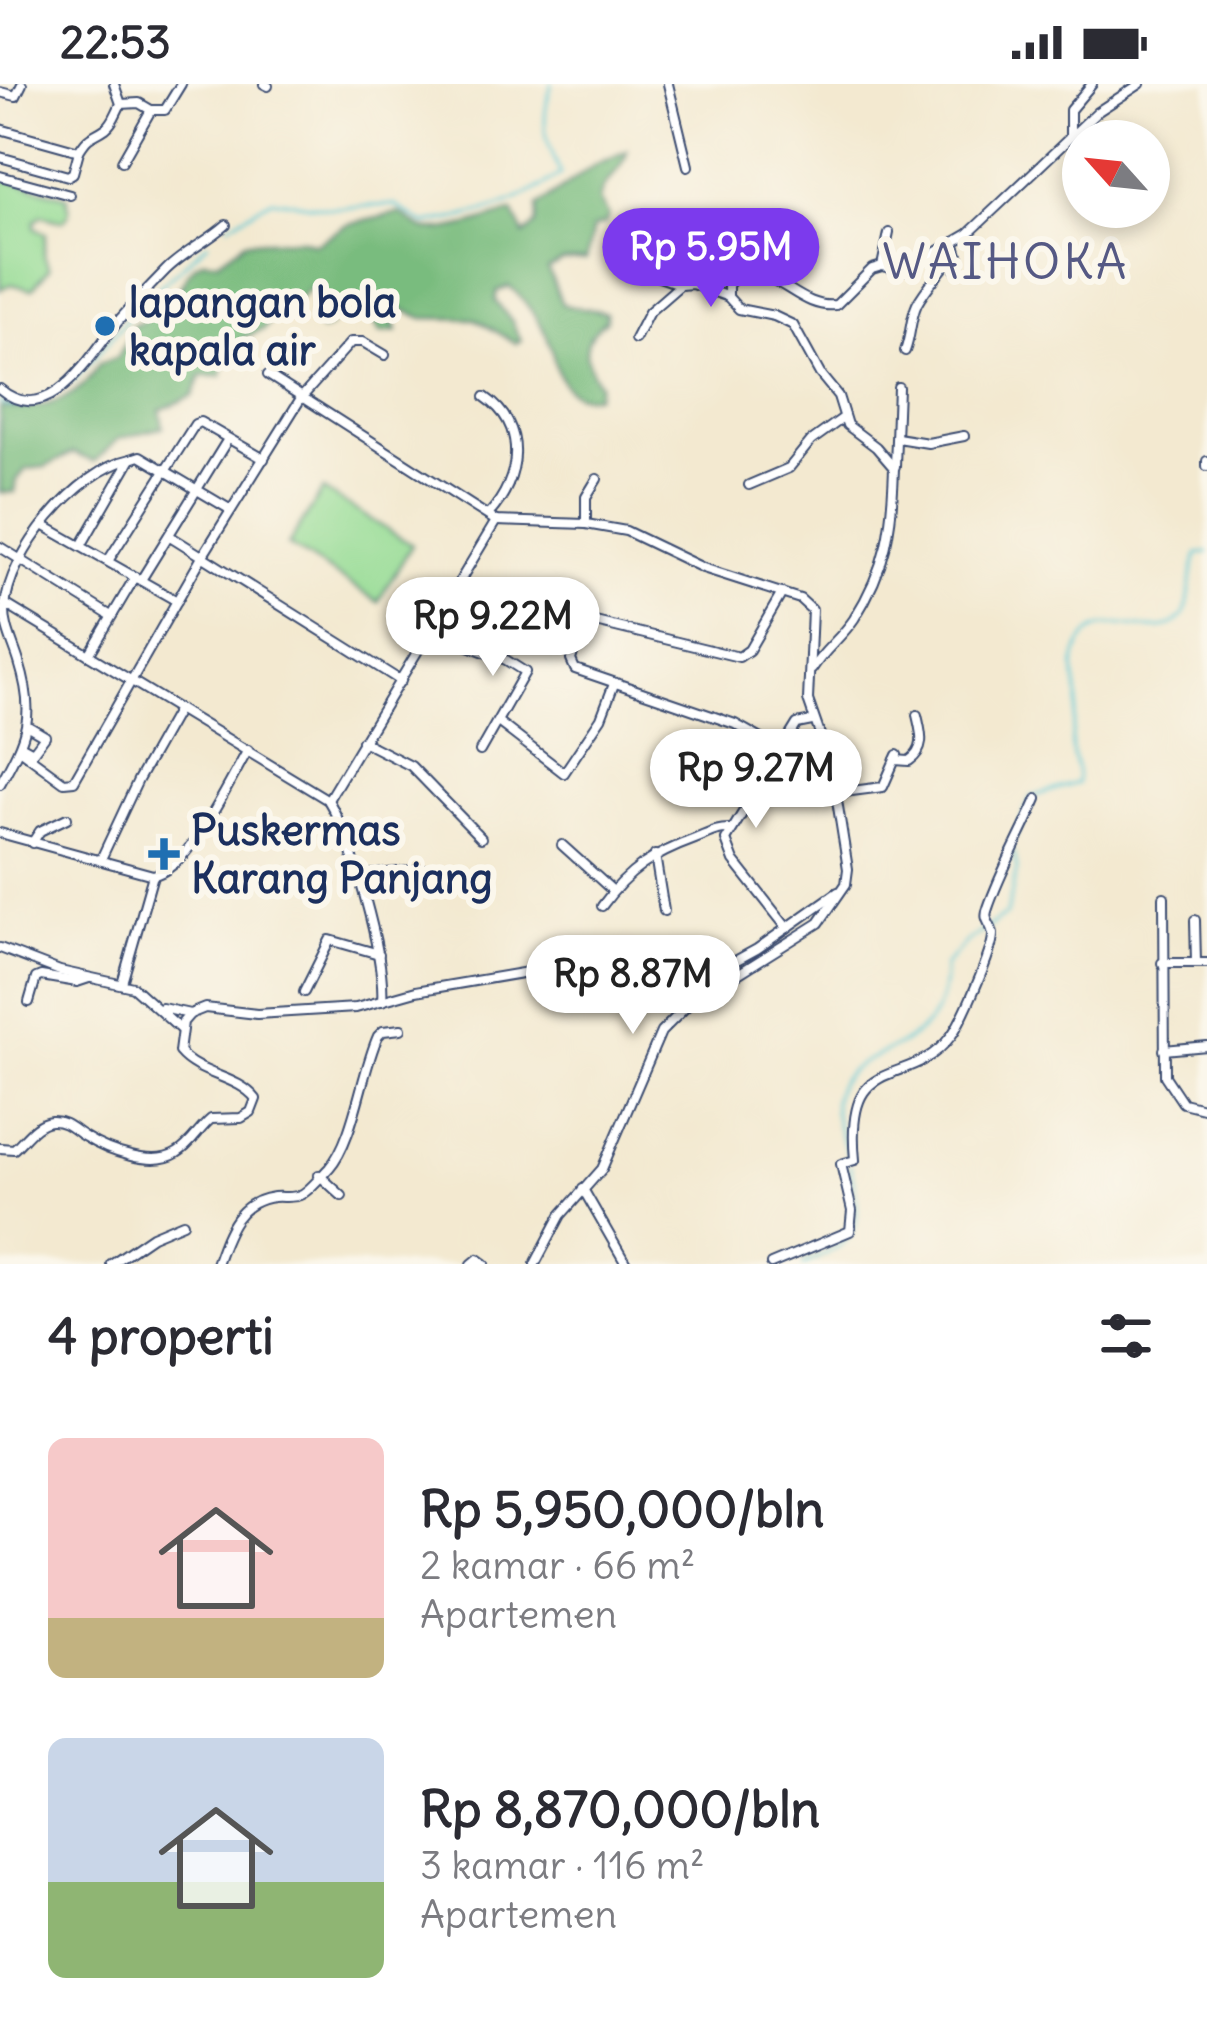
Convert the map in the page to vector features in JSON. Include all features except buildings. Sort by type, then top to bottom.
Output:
[{"type":"street","points":[[0,92],[16,96],[22,84]]},
{"type":"street","points":[[0,157],[68,176],[73,173],[89,134],[110,123],[121,104],[115,84]]},
{"type":"street","points":[[121,104],[165,110],[181,84]]},
{"type":"street","points":[[668,84],[688,166]]},
{"type":"street","points":[[1070,120],[1070,110],[1092,84]]},
{"type":"street","points":[[1090,120],[1140,84]]},
{"type":"street","points":[[122,160],[151,110]]},
{"type":"street","points":[[0,129],[79,151]]},
{"type":"street","points":[[728,296],[732,279],[754,272],[814,302],[830,306],[840,302],[866,273],[882,266],[906,270],[954,245],[1062,146]]},
{"type":"street","points":[[0,176],[70,195]]},
{"type":"street","points":[[0,389],[18,400],[37,401],[67,385],[168,268],[226,225]]},
{"type":"street","points":[[882,266],[889,232]]},
{"type":"street","points":[[954,245],[960,261],[957,271]]},
{"type":"street","points":[[905,352],[917,305],[941,275],[954,245]]},
{"type":"street","points":[[648,273],[728,296],[739,309],[793,325],[838,396],[849,428],[876,447],[894,468]]},
{"type":"street","points":[[635,339],[649,312],[680,284]]},
{"type":"street","points":[[20,747],[60,780],[71,782],[202,556],[301,398],[351,342],[363,342],[386,355]]},
{"type":"street","points":[[268,375],[492,518],[626,531],[703,568],[800,599],[812,610],[812,721],[832,770],[848,868],[843,890],[819,923],[673,1017],[655,1042],[608,1157],[561,1215],[535,1264]]},
{"type":"street","points":[[809,676],[831,642],[853,621],[886,557],[891,538],[898,387]]},
{"type":"street","points":[[328,800],[456,591],[511,483],[517,459],[509,423],[485,397]]},
{"type":"street","points":[[749,485],[789,468],[811,441],[844,418]]},
{"type":"street","points":[[108,561],[195,424],[200,422],[264,459]]},
{"type":"street","points":[[897,438],[928,443],[964,436]]},
{"type":"street","points":[[89,655],[111,616],[170,536],[228,439]]},
{"type":"street","points":[[0,784],[28,726],[29,700],[5,604],[21,562],[43,525],[108,465],[139,456],[231,510]]},
{"type":"street","points":[[82,546],[131,459]]},
{"type":"street","points":[[586,524],[586,497],[597,478]]},
{"type":"street","points":[[43,525],[177,601]]},
{"type":"street","points":[[170,536],[401,681]]},
{"type":"street","points":[[0,547],[111,616]]},
{"type":"street","points":[[456,591],[739,657],[749,650],[782,593]]},
{"type":"street","points":[[5,604],[328,800],[379,954],[382,1001]]},
{"type":"street","points":[[583,619],[572,666],[734,724],[781,750]]},
{"type":"street","points":[[431,632],[524,670],[524,679],[481,751]]},
{"type":"street","points":[[812,632],[831,642]]},
{"type":"street","points":[[498,722],[564,773],[601,718],[614,684]]},
{"type":"street","points":[[101,859],[178,709]]},
{"type":"street","points":[[836,793],[883,787],[896,758],[909,761],[920,750],[917,715]]},
{"type":"street","points":[[787,928],[726,845],[731,829],[800,722],[812,721]]},
{"type":"street","points":[[20,747],[33,752],[45,736],[28,726]]},
{"type":"street","points":[[362,741],[411,766],[481,838]]},
{"type":"street","points":[[0,833],[153,875],[169,870],[185,854],[248,750]]},
{"type":"street","points":[[774,1263],[849,1234],[852,1211],[841,1164],[854,1161],[853,1123],[866,1090],[888,1072],[933,1054],[950,1038],[989,949],[991,930],[986,919],[1037,799]]},
{"type":"street","points":[[32,843],[40,830],[67,818]]},
{"type":"street","points":[[602,906],[632,869],[721,828],[731,829]]},
{"type":"street","points":[[562,844],[613,891]]},
{"type":"street","points":[[656,855],[664,910]]},
{"type":"street","points":[[356,876],[431,869],[464,882]]},
{"type":"street","points":[[122,983],[153,875]]},
{"type":"street","points":[[158,1008],[190,1014],[215,1007],[256,1014],[356,1008],[563,966],[693,984],[717,974],[843,890]]},
{"type":"street","points":[[1164,897],[1165,1076],[1174,1094],[1188,1106],[1207,1109]]},
{"type":"street","points":[[1162,963],[1201,963],[1195,920]]},
{"type":"street","points":[[304,992],[330,940],[379,954]]},
{"type":"street","points":[[0,948],[60,971],[122,983],[180,1029]]},
{"type":"street","points":[[29,1003],[41,976],[77,982],[91,977]]},
{"type":"street","points":[[0,1148],[14,1149],[36,1127],[53,1120],[105,1147],[166,1158],[179,1153],[211,1119],[241,1118],[251,1112],[256,1099],[248,1090],[183,1058],[180,1029],[190,1014]]},
{"type":"street","points":[[216,1264],[241,1213],[260,1200],[300,1196],[328,1168],[348,1135],[378,1036],[401,1029]]},
{"type":"street","points":[[1163,1050],[1207,1046]]},
{"type":"street","points":[[319,1175],[342,1196]]},
{"type":"street","points":[[584,1189],[626,1264]]},
{"type":"street","points":[[111,1264],[152,1236],[183,1223]]},
{"type":"street","points":[[472,1264],[478,1259],[485,1264]]},
{"type":"green space","points":[[627,151],[601,192],[599,200],[609,216],[605,224],[593,228],[586,260],[563,261],[548,269],[562,304],[606,313],[586,350],[599,384],[596,395],[583,396],[565,386],[543,329],[509,286],[497,291],[495,301],[512,321],[521,341],[516,343],[475,319],[423,318],[392,305],[387,320],[397,331],[380,333],[367,306],[354,298],[341,302],[329,327],[321,331],[311,318],[314,292],[310,288],[299,299],[284,303],[264,329],[244,337],[225,358],[222,376],[201,376],[193,396],[160,410],[163,427],[118,439],[94,462],[73,453],[45,467],[26,469],[15,492],[0,493],[0,407],[43,406],[70,395],[99,364],[118,357],[134,325],[168,303],[203,260],[218,261],[246,241],[301,239],[315,244],[347,225],[399,213],[421,228],[444,230],[513,211],[524,235],[536,225],[538,206],[596,164]]},
{"type":"green space","points":[[0,178],[67,196],[69,212],[63,221],[42,215],[35,221],[35,227],[46,234],[44,255],[49,269],[32,289],[11,284],[0,289]]},
{"type":"green space","points":[[323,490],[412,545],[378,602],[288,545]]},
{"type":"waterway","points":[[229,225],[272,199],[330,208],[394,205],[425,224],[513,201],[561,174],[546,130],[552,84]]},
{"type":"waterway","points":[[73,382],[138,306],[208,243]]},
{"type":"waterway","points":[[0,402],[27,404]]},
{"type":"waterway","points":[[1015,837],[1031,797],[1077,783],[1072,742],[1078,700],[1074,667],[1083,641],[1095,629],[1109,625],[1170,626],[1185,611],[1198,554],[1207,553]]},
{"type":"waterway","points":[[848,1156],[834,1108],[841,1082],[854,1068],[913,1037],[929,1021],[941,998],[944,966],[968,941],[1007,914],[1017,869],[1014,852]]},
{"type":"waterway","points":[[803,1264],[837,1247],[854,1228],[857,1203],[850,1166]]},
{"type":"place","name":"lapangan bola kapala air","points":[[105,326]]},
{"type":"place","name":"Puskermas Karang Panjang","points":[[164,854]]},
{"type":"district","name":"WAIHOKA","points":[[1006,262]]}]
